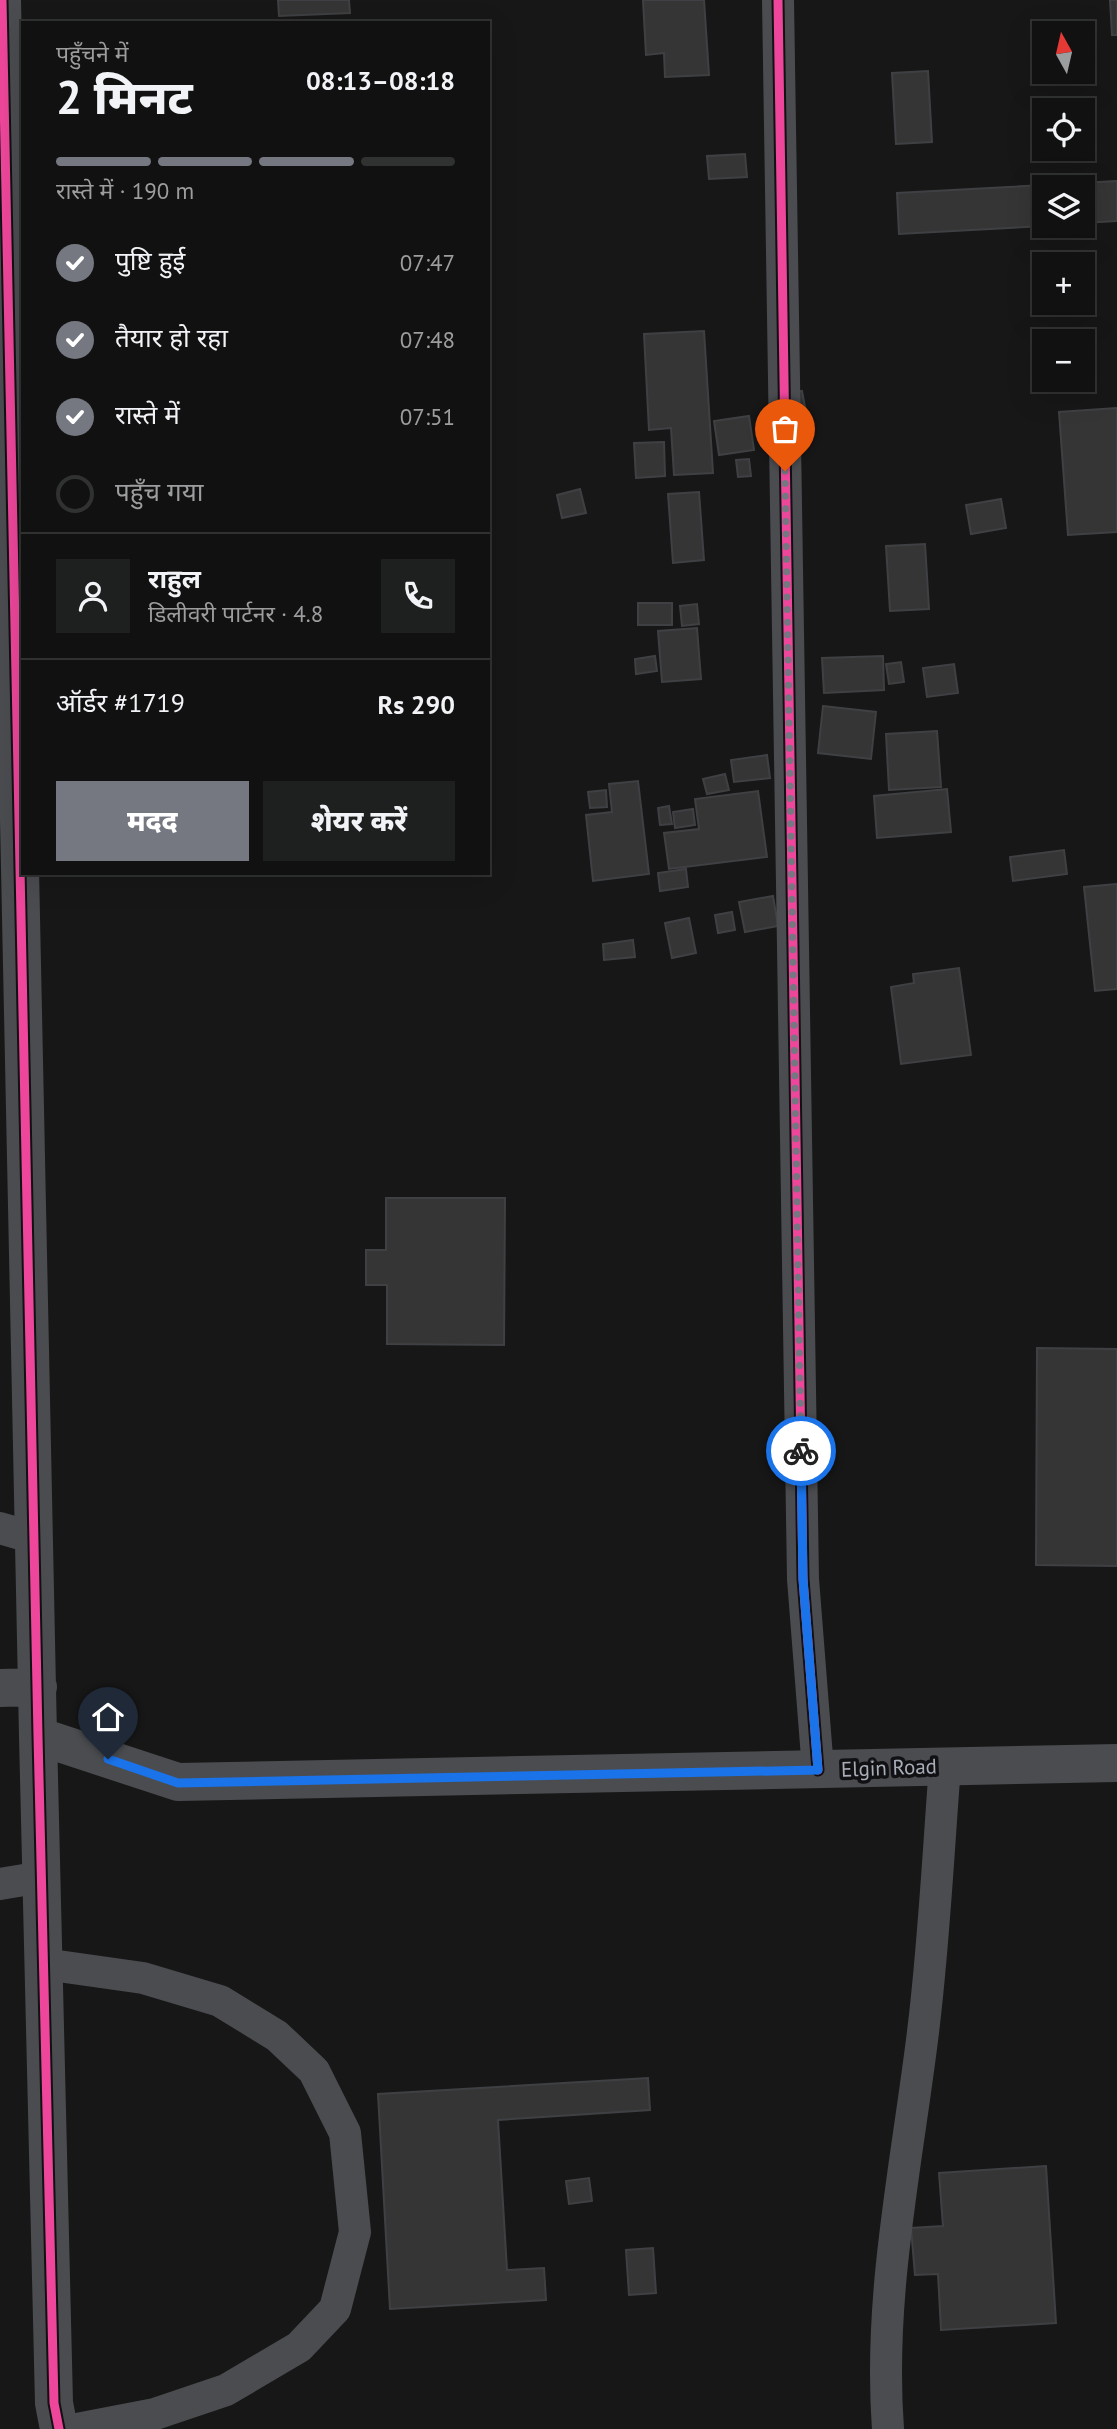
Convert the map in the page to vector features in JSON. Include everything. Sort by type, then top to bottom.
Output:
[{"type":"street","points":[[778,0],[803,1565],[818,1770]]},
{"type":"street","points":[[1,4],[17,1533],[38,1688],[54,2403],[59,2429]]},
{"type":"street","points":[[0,1688],[38,1688]]},
{"type":"street","name":"Elgin Road","points":[[38,1736],[178,1783],[1117,1763]]},
{"type":"street","points":[[888,2429],[885,2386],[890,2262],[923,2030],[945,1766]]},
{"type":"street","points":[[0,1884],[42,1877]]},
{"type":"street","points":[[44,1964],[143,1978],[220,2001],[277,2036],[314,2071],[345,2133],[355,2232],[335,2309],[299,2347],[226,2390],[155,2414],[77,2429]]},
{"type":"building","points":[[278,0],[349,0],[350,13],[279,16]]},
{"type":"building","points":[[643,0],[704,0],[709,75],[665,77],[664,53],[646,55]]},
{"type":"building","points":[[1110,0],[1117,0],[1117,35],[1112,35]]},
{"type":"building","points":[[928,71],[932,142],[896,144],[892,73]]},
{"type":"building","points":[[745,154],[747,177],[709,179],[707,156]]},
{"type":"building","points":[[1117,181],[1117,221],[1095,222],[1095,182]]},
{"type":"building","points":[[1032,186],[1032,227],[899,234],[897,193]]},
{"type":"building","points":[[704,331],[713,473],[674,475],[671,428],[649,430],[644,334]]},
{"type":"building","points":[[802,391],[807,418],[782,423],[778,395]]},
{"type":"building","points":[[1117,408],[1117,532],[1068,535],[1059,412]]},
{"type":"building","points":[[749,416],[754,450],[719,455],[714,421]]},
{"type":"building","points":[[664,442],[665,476],[636,478],[634,443]]},
{"type":"building","points":[[749,459],[751,476],[738,477],[736,460]]},
{"type":"building","points":[[580,489],[586,513],[562,518],[557,495]]},
{"type":"building","points":[[699,492],[704,560],[673,563],[668,494]]},
{"type":"building","points":[[1001,499],[1006,528],[971,534],[966,505]]},
{"type":"building","points":[[925,544],[929,609],[890,611],[886,546]]},
{"type":"building","points":[[638,603],[672,603],[672,625],[638,625]]},
{"type":"building","points":[[697,604],[699,624],[682,626],[680,606]]},
{"type":"building","points":[[697,628],[701,679],[662,682],[658,631]]},
{"type":"building","points":[[655,656],[657,671],[636,674],[635,659]]},
{"type":"building","points":[[883,656],[884,690],[824,693],[822,658]]},
{"type":"building","points":[[901,662],[904,682],[889,684],[886,664]]},
{"type":"building","points":[[954,664],[958,693],[927,697],[923,668]]},
{"type":"building","points":[[823,706],[876,712],[871,759],[818,753]]},
{"type":"building","points":[[937,731],[941,787],[889,790],[886,734]]},
{"type":"building","points":[[767,755],[770,778],[734,782],[731,760]]},
{"type":"building","points":[[725,774],[729,790],[707,794],[703,779]]},
{"type":"building","points":[[638,781],[649,874],[593,881],[586,815],[612,812],[609,784]]},
{"type":"building","points":[[947,789],[951,832],[877,838],[874,796]]},
{"type":"building","points":[[606,790],[607,807],[590,808],[588,792]]},
{"type":"building","points":[[758,791],[767,857],[669,869],[664,833],[699,829],[695,799]]},
{"type":"building","points":[[669,806],[672,824],[660,825],[658,808]]},
{"type":"building","points":[[693,809],[695,825],[675,828],[673,812]]},
{"type":"building","points":[[1064,850],[1067,874],[1013,881],[1010,857]]},
{"type":"building","points":[[686,869],[688,887],[660,891],[658,873]]},
{"type":"building","points":[[1117,884],[1117,989],[1095,991],[1084,887]]},
{"type":"building","points":[[773,896],[778,926],[745,932],[739,902]]},
{"type":"building","points":[[732,912],[735,930],[718,933],[715,915]]},
{"type":"building","points":[[689,918],[696,953],[672,958],[665,923]]},
{"type":"building","points":[[633,940],[635,957],[604,960],[603,944]]},
{"type":"building","points":[[959,968],[971,1055],[901,1064],[891,987],[914,983],[913,974]]},
{"type":"building","points":[[386,1198],[505,1198],[504,1345],[387,1344],[387,1285],[366,1285],[366,1250],[386,1250]]},
{"type":"building","points":[[1037,1348],[1117,1349],[1117,1566],[1036,1565]]},
{"type":"building","points":[[648,2078],[650,2110],[498,2120],[507,2270],[544,2268],[546,2300],[390,2309],[378,2094]]},
{"type":"building","points":[[1046,2166],[1056,2323],[941,2330],[938,2274],[915,2275],[911,2228],[943,2226],[939,2173]]},
{"type":"building","points":[[589,2178],[592,2201],[569,2204],[566,2181]]},
{"type":"building","points":[[653,2248],[656,2293],[629,2295],[626,2250]]},
{"type":"cycle path","points":[[2,0],[38,1736],[54,2403],[59,2429]]},
{"type":"cycle path","points":[[778,0],[803,1579],[818,1770]]},
{"type":"way so far","points":[[785,471],[801,1451]]},
{"type":"route","points":[[108,1759],[178,1783],[818,1770],[803,1579],[801,1451]]}]
